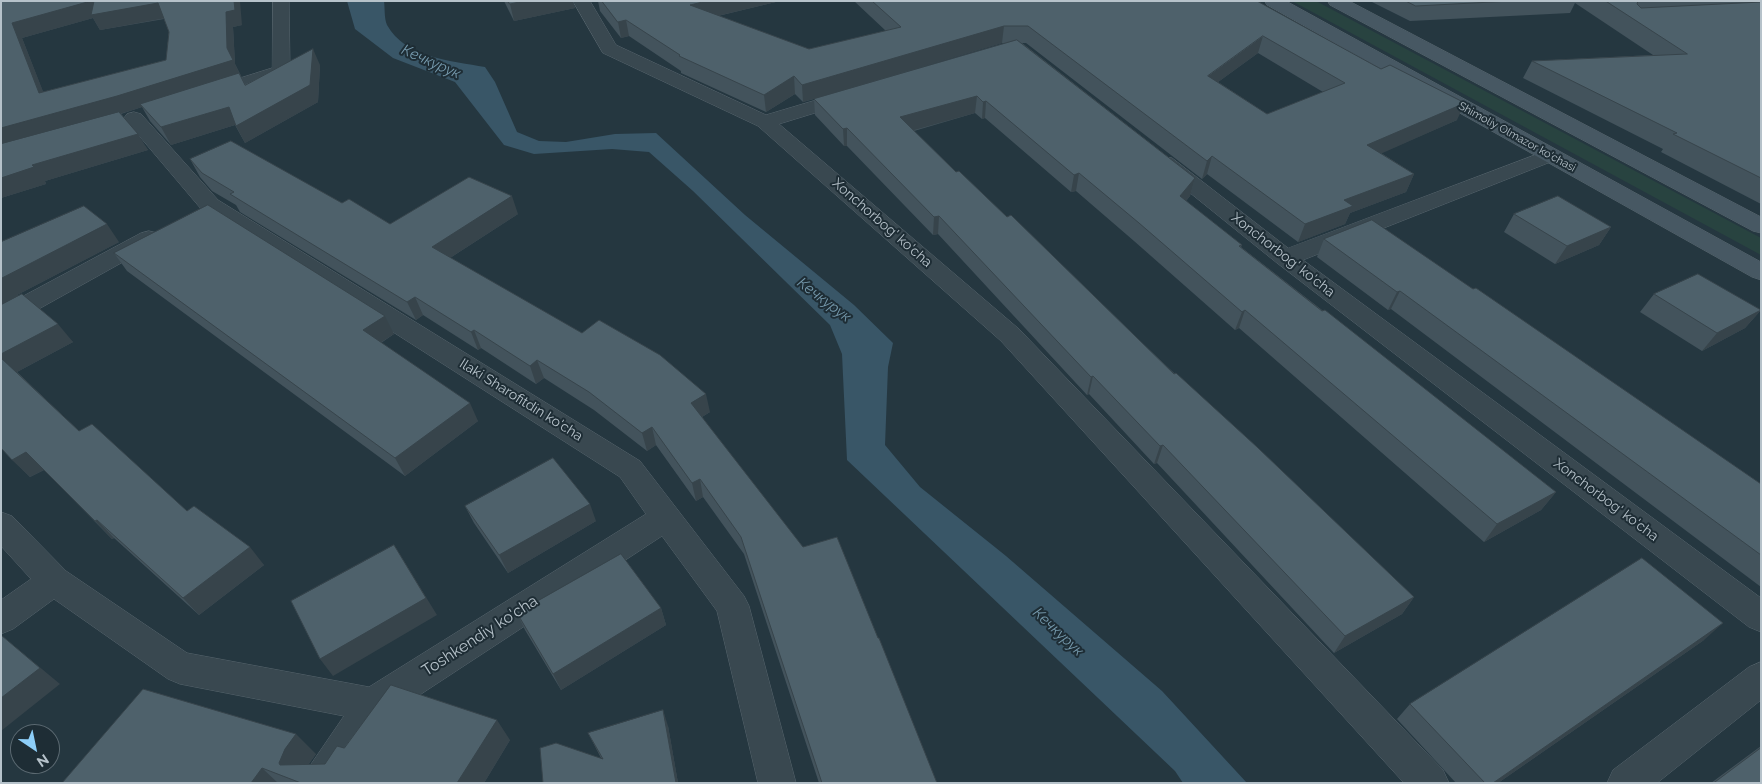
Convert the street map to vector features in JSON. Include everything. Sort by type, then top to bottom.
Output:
[{"type":"main road","name":"Shimoliy Olmazor ko'chasi","points":[[1273,1],[1761,272]]},
{"type":"main road","points":[[1336,1],[1761,226]]},
{"type":"street","points":[[191,100],[281,71],[281,1]]},
{"type":"street","name":"Xonchorbog' ko'cha","points":[[590,4],[605,46],[765,122],[1010,335],[1430,783]]},
{"type":"street","points":[[765,122],[868,91]]},
{"type":"street","name":"Ilaki Sharofitdin ko'cha","points":[[134,118],[201,210],[630,469],[732,606],[777,783]]},
{"type":"street","name":"Xonchorbog' ko'cha","points":[[1144,147],[1285,258],[1761,616]]},
{"type":"street","points":[[1285,258],[1551,156]]},
{"type":"street","points":[[1,320],[166,229]]},
{"type":"street","name":"Toshkendiy ko'cha","points":[[320,783],[372,705],[666,516]]},
{"type":"street","points":[[1,525],[54,581],[180,668],[372,705]]},
{"type":"street","points":[[1,619],[54,581]]},
{"type":"street","points":[[1626,783],[1761,678]]},
{"type":"green space","points":[[1292,1],[1316,1],[1761,238],[1761,255]]},
{"type":"water","name":"Кечкурук","points":[[347,1],[384,1],[387,25],[405,45],[444,60],[485,67],[495,82],[517,132],[539,141],[566,142],[615,134],[656,133],[745,215],[854,305],[893,343],[888,367],[885,445],[920,487],[1006,556],[1162,691],[1247,783],[1183,783],[1175,771],[847,460],[842,354],[830,325],[693,191],[649,152],[612,149],[534,154],[504,145],[455,82],[393,58],[355,29]]},
{"type":"building","points":[[1,1],[91,1],[12,23],[39,93],[166,60],[169,32],[158,3],[91,15],[94,1],[234,1],[235,10],[226,12],[227,48],[233,60],[117,96],[1,128]]},
{"type":"building","points":[[508,1],[524,1],[510,4]]},
{"type":"building","points":[[602,1],[707,1],[690,5],[809,49],[901,27],[872,1],[1257,1],[1381,69],[1390,65],[1465,103],[1367,145],[1414,174],[1344,200],[1353,206],[1305,224],[1212,156],[1207,161],[1028,26],[1004,26],[802,85],[794,76],[764,95],[679,56],[626,20],[618,22]],"holes":[[[1263,36],[1345,83],[1267,114],[1208,76]]]},
{"type":"building","points":[[1406,1],[1511,1],[1416,6]]},
{"type":"building","points":[[1606,1],[1638,1],[1637,4],[1641,8],[1761,2],[1761,178],[1673,134],[1677,133],[1532,61],[1687,54]]},
{"type":"building","points":[[1017,40],[1195,178],[1180,196],[1242,245],[1239,246],[1322,311],[1325,310],[1556,492],[1497,524],[1245,310],[1242,312],[1079,173],[1074,175],[986,101],[983,102],[977,96],[900,117],[956,172],[959,171],[1007,217],[1011,215],[1174,374],[1176,373],[1257,447],[1414,597],[1345,636],[1163,445],[1160,446],[1093,376],[1091,377],[939,216],[934,217],[847,128],[843,129],[814,99]]},
{"type":"building","points":[[313,49],[310,85],[236,126],[229,107],[161,127],[140,104],[239,73],[245,85]]},
{"type":"building","points":[[119,112],[138,134],[32,165],[34,167],[1,178],[1,144]]},
{"type":"building","points":[[231,141],[342,203],[349,199],[390,224],[469,177],[512,196],[432,247],[582,333],[599,320],[660,355],[706,394],[691,403],[803,547],[837,537],[937,783],[822,783],[741,537],[700,479],[692,483],[652,427],[642,433],[589,392],[537,360],[530,366],[474,330],[471,332],[415,297],[407,302],[230,194],[234,192],[202,173],[190,159]]},
{"type":"building","points":[[1558,196],[1611,227],[1567,246],[1514,214]]},
{"type":"building","points":[[208,205],[385,316],[363,330],[470,403],[395,458],[114,253]]},
{"type":"building","points":[[84,206],[107,224],[1,280],[1,242]]},
{"type":"building","points":[[1372,220],[1473,289],[1476,288],[1761,484],[1761,555],[1400,291],[1397,292],[1324,239]]},
{"type":"building","points":[[1698,274],[1761,310],[1717,333],[1654,294]]},
{"type":"building","points":[[22,294],[58,324],[1,354],[1,305]]},
{"type":"building","points":[[1,358],[79,431],[92,424],[187,511],[194,506],[250,547],[183,598],[97,520],[95,521],[26,452],[12,460],[1,448]]},
{"type":"building","points":[[553,458],[590,504],[499,555],[465,506]]},
{"type":"building","points":[[394,545],[426,598],[320,659],[291,601]]},
{"type":"building","points":[[621,554],[661,608],[553,674],[517,613]]},
{"type":"building","points":[[1642,558],[1723,623],[1493,783],[1485,783],[1410,704]]},
{"type":"building","points":[[1,635],[40,668],[1,698]]},
{"type":"building","points":[[391,685],[497,720],[457,783],[301,783],[262,768],[251,783],[62,783],[143,689],[296,734],[285,749],[279,763],[280,765],[325,764],[337,746],[344,748]]},
{"type":"building","points":[[663,710],[676,783],[543,783],[540,748],[556,743],[603,759],[588,733]]},
{"type":"building","points":[[1761,748],[1761,783],[1714,783]]}]
